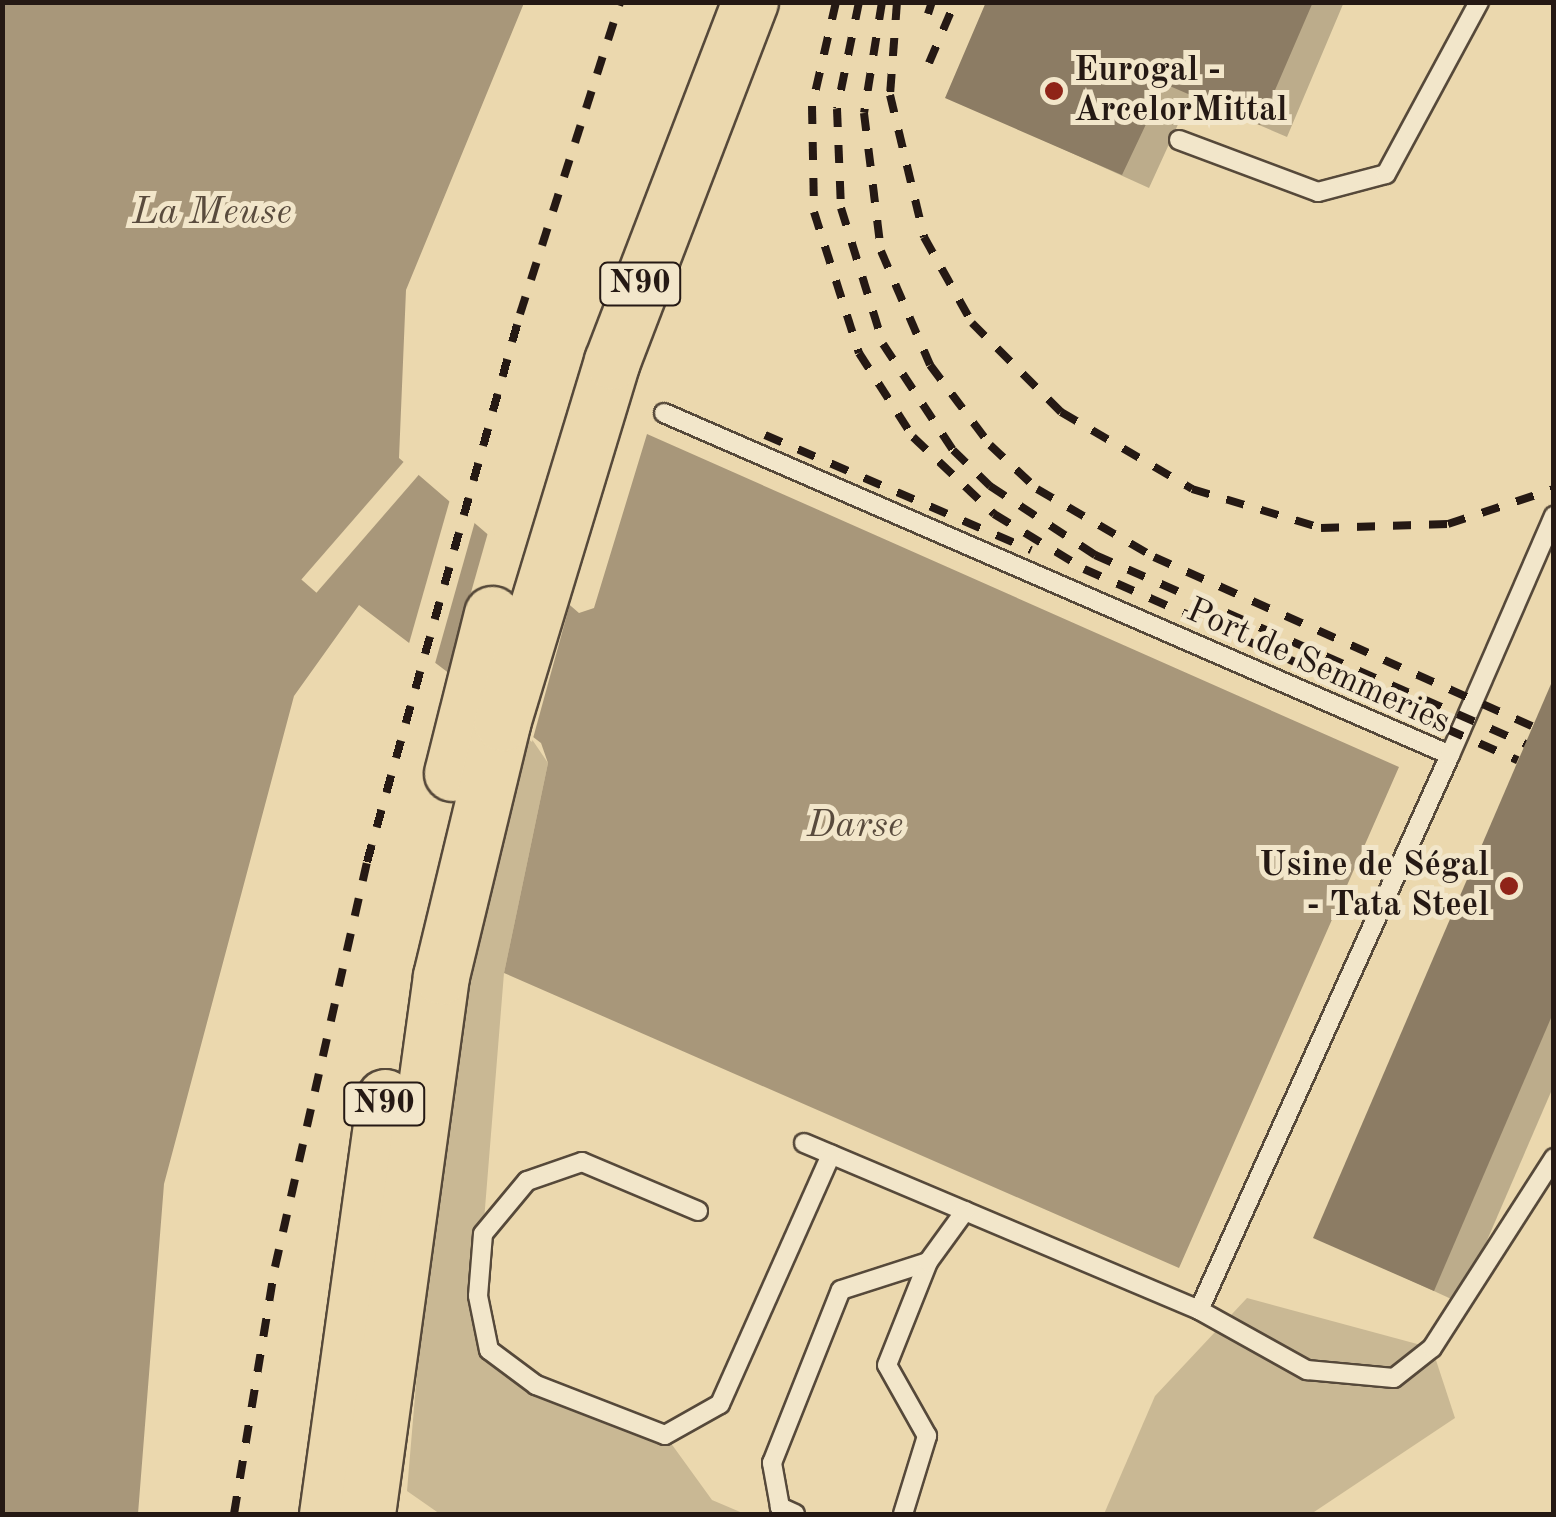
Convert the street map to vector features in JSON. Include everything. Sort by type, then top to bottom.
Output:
[{"type":"highway","name":"N90","points":[[327,1514],[375,1155],[528,557],[578,342],[710,2]]},
{"type":"highway","name":"N90","points":[[528,557],[618,344],[750,2]]},
{"type":"highway","name":"N90","points":[[367,1514],[441,976],[486,711]]},
{"type":"lane","points":[[1179,140],[1318,192],[1386,174],[1479,2]]},
{"type":"lane","name":"Port de Semmeries","points":[[664,413],[1450,755],[1198,1310]]},
{"type":"lane","points":[[1450,755],[1554,516]]},
{"type":"lane","points":[[804,1144],[1198,1310],[1308,1370],[1394,1378],[1432,1348],[1554,1158]]},
{"type":"lane","points":[[698,1212],[582,1162],[526,1181],[484,1234],[478,1296],[488,1350],[536,1385],[664,1434],[720,1404],[831,1155]]},
{"type":"lane","points":[[903,1514],[927,1436],[888,1365],[928,1262],[965,1211]]},
{"type":"lane","points":[[794,1514],[780,1507],[772,1464],[840,1290],[928,1262]]},
{"type":"shaded area","points":[[527,732],[548,763],[504,973],[478,1295],[489,1350],[536,1385],[665,1435],[712,1500],[745,1514],[440,1514],[407,1491],[429,1230],[468,996]]},
{"type":"shaded area","points":[[1247,1298],[1432,1348],[1455,1418],[1311,1514],[1104,1514],[1155,1396]]},
{"type":"water","points":[[3,3],[524,3],[406,290],[399,458],[579,613],[594,608],[647,434],[1399,767],[1179,1268],[504,973],[548,763],[541,743],[359,605],[294,696],[164,1184],[138,1514],[3,1514]]},
{"type":"pier","points":[[407,458],[422,471],[316,593],[301,580]]},
{"type":"pier","points":[[451,496],[476,518],[434,667],[408,647]]},
{"type":"pier","points":[[489,529],[571,600],[532,742],[447,677]]},
{"type":"building","name":"Eurogal - ArcelorMittal","points":[[986,2],[1313,2],[1260,125],[1165,84],[1122,175],[945,98]]},
{"type":"building","name":"Usine de Ségal - Tata Steel","points":[[1554,677],[1554,1011],[1434,1291],[1313,1238]]},
{"type":"railway","points":[[234,1514],[275,1267],[367,862],[520,314],[620,2]]},
{"type":"railway","points":[[836,2],[812,106],[814,212],[859,353],[913,437],[994,514],[1084,569],[1518,760]]},
{"type":"railway","points":[[859,2],[837,109],[841,208],[883,344],[953,450],[990,486],[1095,555],[1525,744]]},
{"type":"railway","points":[[882,2],[864,113],[881,251],[930,365],[990,445],[1037,489],[1154,557],[1532,726]]},
{"type":"railway","points":[[897,2],[890,95],[924,237],[972,323],[1061,412],[1192,489],[1321,528],[1448,524],[1554,489]]},
{"type":"railway","points":[[928,14],[932,2]]},
{"type":"railway","points":[[929,63],[955,2]]},
{"type":"railway","points":[[765,435],[1031,550]]},
{"type":"place","name":"Eurogal - ArcelorMittal","points":[[1054,91]]},
{"type":"place","name":"Usine de Ségal - Tata Steel","points":[[1509,886]]},
{"type":"water label","name":"La Meuse","points":[[212,214]]},
{"type":"water label","name":"Darse","points":[[855,827]]}]
